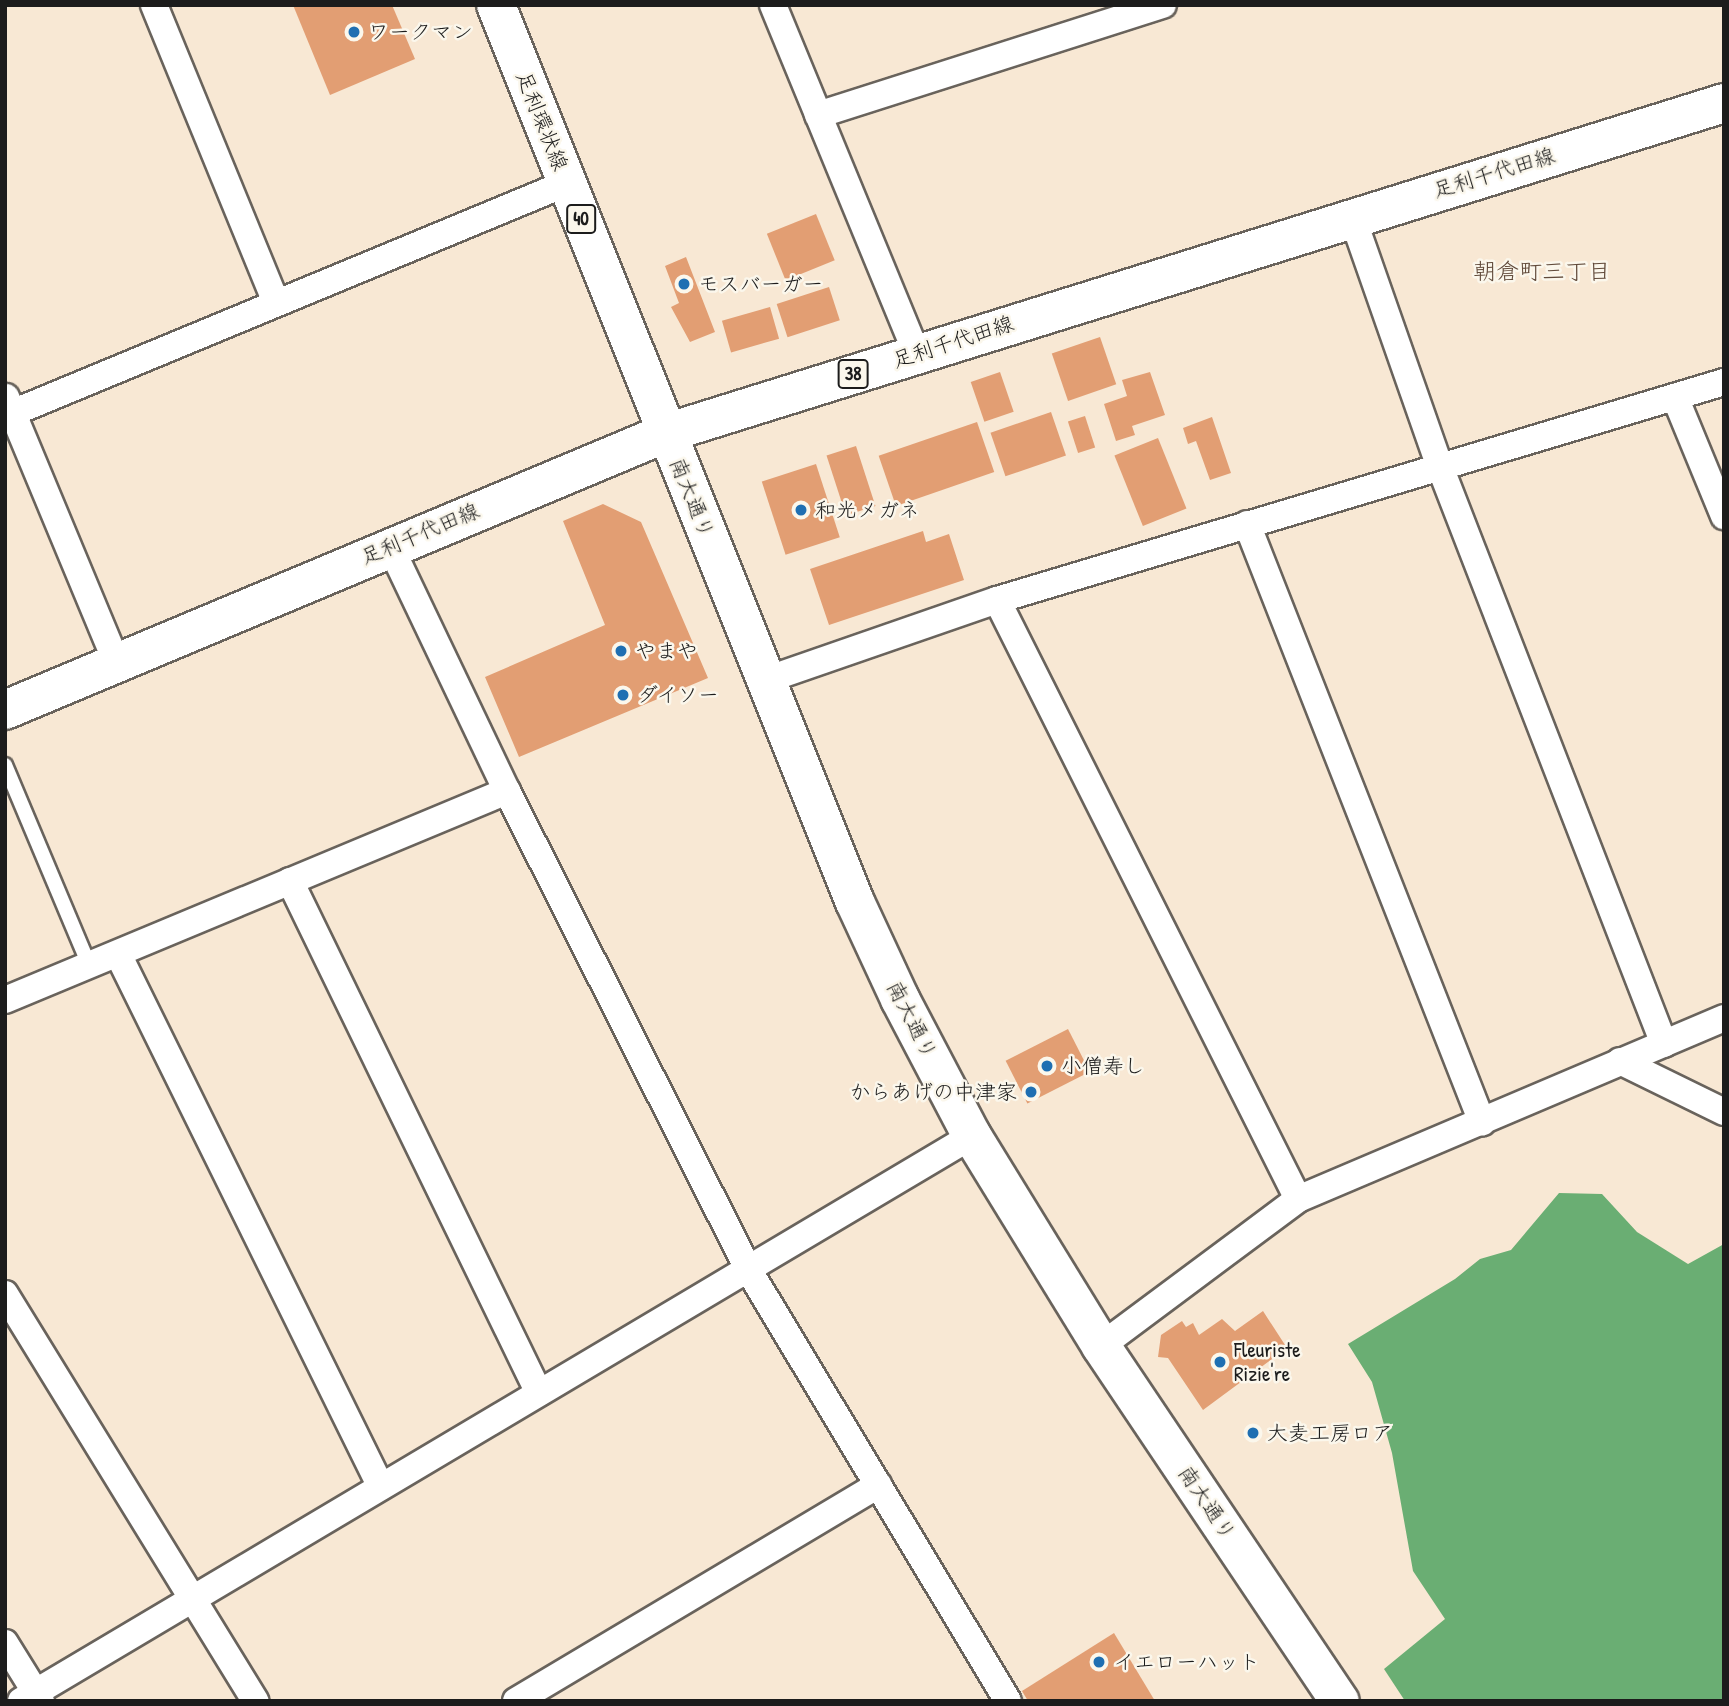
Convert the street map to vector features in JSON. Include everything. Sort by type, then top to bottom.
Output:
[{"type":"main road","name":"足利環状線","points":[[496,5],[666,433]]},
{"type":"main road","name":"足利千代田線","points":[[5,710],[390,546],[666,433],[1352,216],[1724,103]]},
{"type":"main road","name":"南大通り","points":[[666,433],[855,902],[972,1136],[1101,1346],[1340,1701]]},
{"type":"street","points":[[154,5],[276,302]]},
{"type":"street","points":[[773,5],[917,354]]},
{"type":"street","points":[[818,114],[1100,15],[1163,5]]},
{"type":"street","points":[[117,664],[8,408],[567,183]]},
{"type":"street","points":[[1352,216],[1439,464],[1664,1044]]},
{"type":"street","points":[[766,680],[997,600],[1439,464],[1724,382]]},
{"type":"street","points":[[1675,397],[1724,516]]},
{"type":"street","points":[[1247,524],[1482,1122]]},
{"type":"street","points":[[390,546],[507,791],[748,1269],[1008,1701]]},
{"type":"street","points":[[997,600],[1298,1199]]},
{"type":"street","points":[[5,1000],[507,791]]},
{"type":"street","points":[[290,881],[539,1393]]},
{"type":"street","points":[[118,954],[381,1487]]},
{"type":"street","points":[[1101,1346],[1298,1199],[1724,1018]]},
{"type":"street","points":[[1620,1061],[1724,1112]]},
{"type":"street","points":[[5,1643],[32,1698],[192,1599],[972,1136]]},
{"type":"street","points":[[5,1294],[254,1701]]},
{"type":"street","points":[[516,1701],[878,1485]]},
{"type":"lane","points":[[5,765],[89,965]]},
{"type":"green space","points":[[1559,1193],[1602,1194],[1637,1232],[1688,1264],[1724,1244],[1724,1701],[1405,1701],[1384,1669],[1445,1619],[1413,1571],[1392,1453],[1372,1382],[1348,1344],[1455,1279],[1480,1259],[1511,1250]]},
{"type":"building","name":"ワークマン","points":[[293,5],[392,5],[415,59],[330,95]]},
{"type":"building","points":[[816,214],[835,260],[786,280],[767,234]]},
{"type":"building","name":"モスバーガー","points":[[686,257],[715,332],[690,342],[671,307],[679,303],[665,266]]},
{"type":"building","points":[[829,287],[840,320],[788,337],[777,304]]},
{"type":"building","points":[[770,307],[779,339],[731,353],[722,321]]},
{"type":"building","points":[[1100,337],[1116,384],[1068,401],[1052,354]]},
{"type":"building","points":[[1000,372],[1014,412],[984,422],[971,382]]},
{"type":"building","points":[[1150,372],[1165,415],[1132,426],[1135,435],[1116,441],[1104,404],[1127,396],[1122,380]]},
{"type":"building","points":[[1051,412],[1066,455],[1005,476],[990,433]]},
{"type":"building","points":[[1085,416],[1095,447],[1078,453],[1068,422]]},
{"type":"building","points":[[1212,417],[1231,473],[1210,480],[1196,441],[1188,444],[1183,428]]},
{"type":"building","points":[[977,422],[994,472],[896,506],[879,456]]},
{"type":"building","points":[[1158,438],[1186,508],[1143,526],[1114,456]]},
{"type":"building","points":[[856,446],[875,506],[846,515],[827,456]]},
{"type":"building","name":"和光メガネ","points":[[816,464],[840,537],[786,555],[762,482]]},
{"type":"building","name":"やまや","points":[[603,504],[641,522],[708,678],[519,757],[485,677],[605,625],[563,521]]},
{"type":"building","points":[[923,531],[926,542],[949,534],[964,580],[829,625],[810,569]]},
{"type":"building","name":"小僧寿し","points":[[1068,1029],[1090,1072],[1027,1104],[1006,1061]]},
{"type":"building","name":"Fleuriste Rizie're","points":[[1263,1311],[1287,1348],[1203,1410],[1168,1358],[1158,1357],[1161,1335],[1182,1321],[1186,1327],[1193,1323],[1199,1335],[1222,1319],[1235,1331]]},
{"type":"building","name":"イエローハット","points":[[1114,1633],[1155,1701],[1028,1701],[1022,1691]]},
{"type":"place","name":"ワークマン","points":[[354,32]]},
{"type":"place","name":"モスバーガー","points":[[684,284]]},
{"type":"place","name":"和光メガネ","points":[[801,510]]},
{"type":"place","name":"やまや","points":[[621,651]]},
{"type":"place","name":"ダイソー","points":[[623,695]]},
{"type":"place","name":"小僧寿し","points":[[1047,1066]]},
{"type":"place","name":"からあげの中津家","points":[[1031,1092]]},
{"type":"place","name":"Fleuriste Rizie're","points":[[1220,1362]]},
{"type":"place","name":"大麦工房ロア","points":[[1253,1433]]},
{"type":"place","name":"イエローハット","points":[[1099,1662]]},
{"type":"district","name":"朝倉町三丁目","points":[[1542,271]]}]
